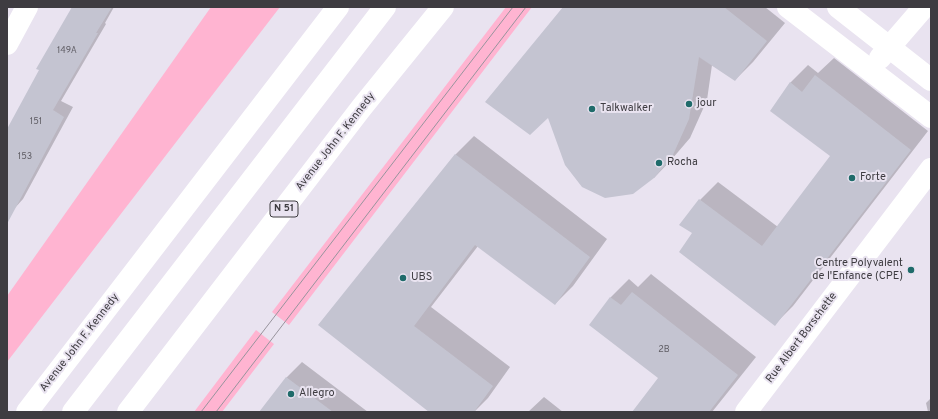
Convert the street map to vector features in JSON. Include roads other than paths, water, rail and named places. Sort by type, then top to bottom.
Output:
[{"type":"street","points":[[7,44],[27,7]]},
{"type":"street","name":"Avenue John F. Kennedy","points":[[27,412],[338,7]]},
{"type":"street","points":[[73,412],[385,7]]},
{"type":"street","name":"Avenue John F. Kennedy","points":[[128,412],[362,107],[443,7]]},
{"type":"street","points":[[788,7],[931,117]]},
{"type":"street","points":[[838,7],[931,80]]},
{"type":"street","points":[[870,70],[924,7]]},
{"type":"street","name":"Rue Albert Borschette","points":[[746,412],[931,169]]},
{"type":"tram line","points":[[201,412],[513,7]]},
{"type":"tram line","points":[[216,412],[526,7]]},
{"type":"place","name":"jour","points":[[689,104]]},
{"type":"place","name":"Talkwalker","points":[[592,109]]},
{"type":"place","name":"Rocha","points":[[659,163]]},
{"type":"place","name":"Forte","points":[[852,178]]},
{"type":"place","name":"Centre Polyvalent de l'Enfance (CPE)","points":[[911,270]]},
{"type":"place","name":"UBS","points":[[403,278]]},
{"type":"place","name":"Allegro","points":[[291,394]]}]
